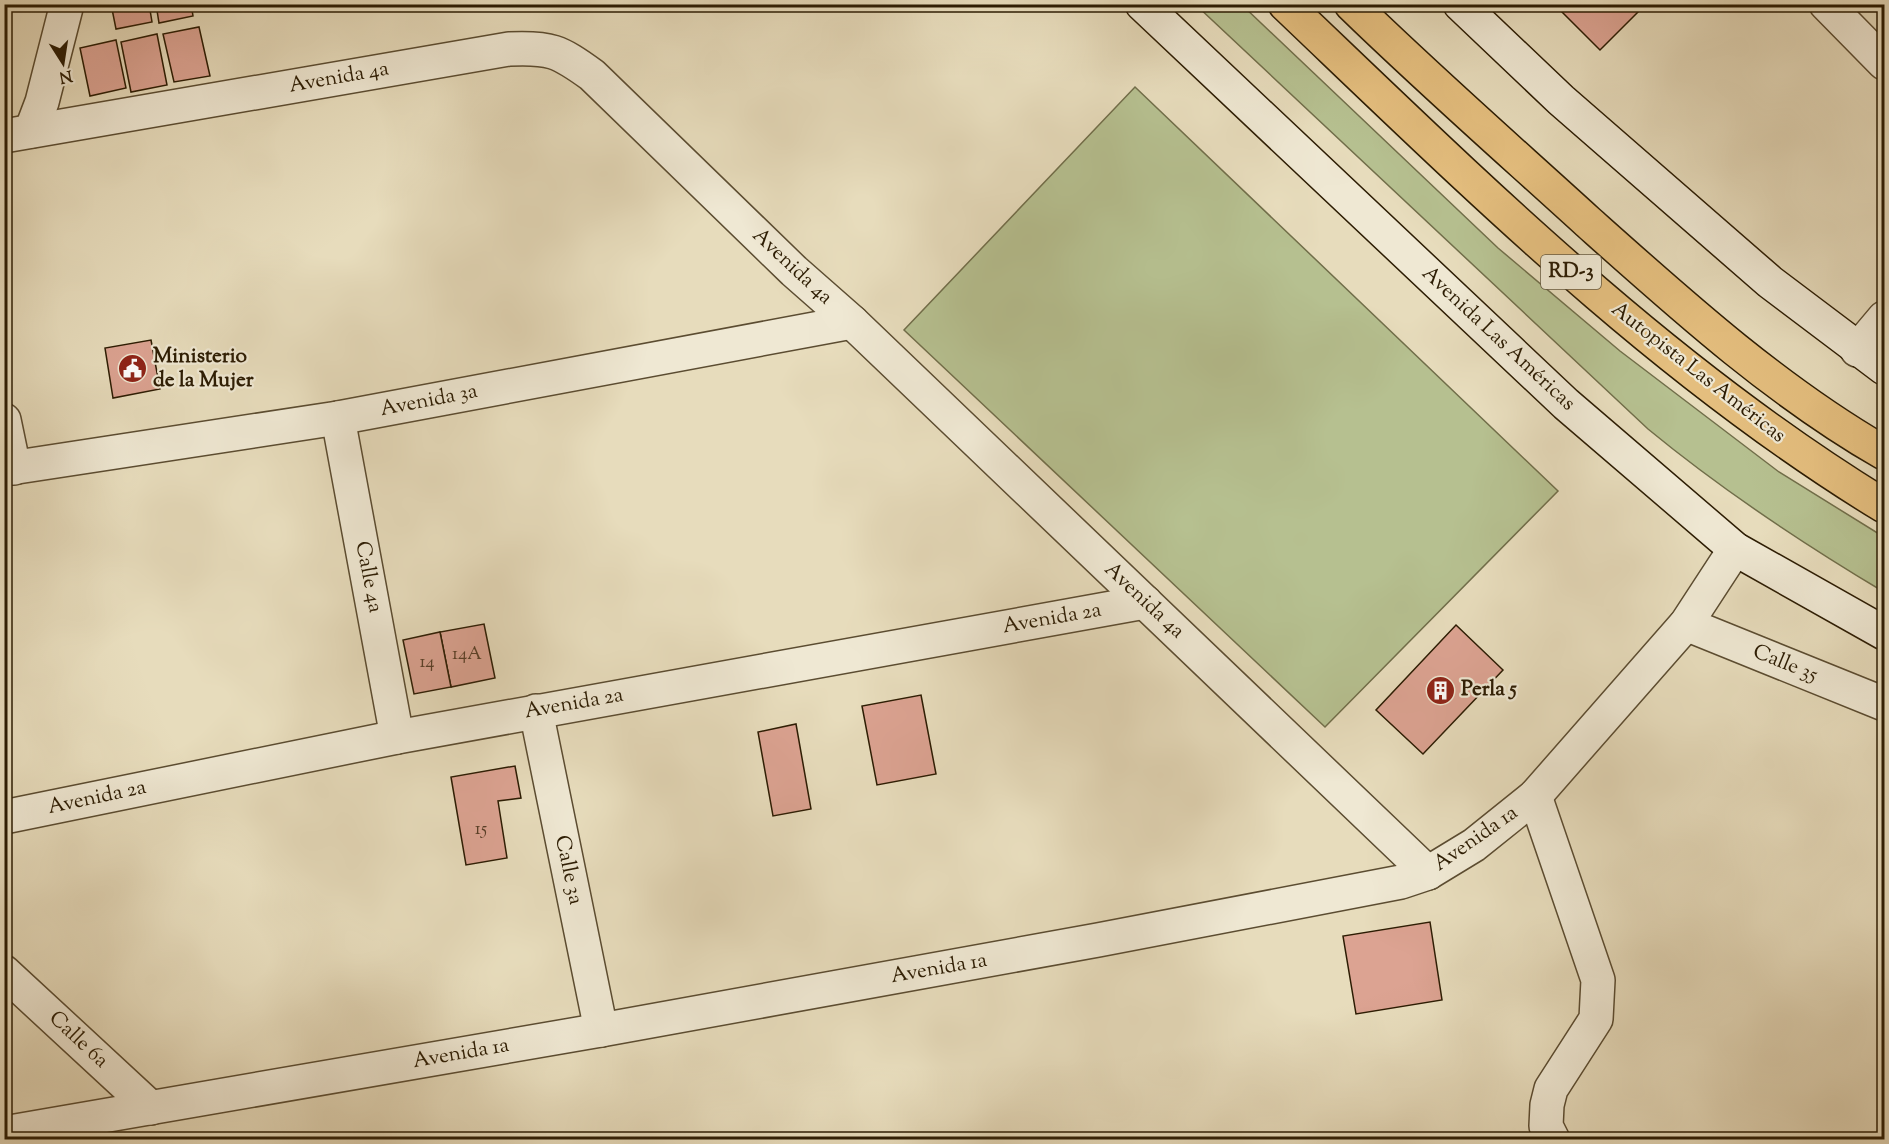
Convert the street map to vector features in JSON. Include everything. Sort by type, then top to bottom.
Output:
[{"type":"highway","name":"Autopista Las Américas","points":[[1285,4],[1588,288],[1680,364],[1743,411],[1839,479],[1884,506]]},
{"type":"highway","name":"Autopista Las Américas","points":[[1351,4],[1505,147],[1703,322],[1789,392],[1884,453]]},
{"type":"street","points":[[18,133],[42,102],[67,4]]},
{"type":"street","name":"Avenida Las Américas","points":[[1142,4],[1566,404],[1735,549],[1884,633]]},
{"type":"street","points":[[1460,4],[1561,100],[1770,282],[1857,350],[1884,368]]},
{"type":"street","points":[[1826,4],[1884,63]]},
{"type":"street","name":"Avenida 4a","points":[[18,133],[509,49],[541,48],[566,56],[592,75],[794,271],[852,322],[1428,873]]},
{"type":"street","points":[[1857,350],[1884,318]]},
{"type":"street","name":"Avenida 3a","points":[[9,469],[338,418],[852,322]]},
{"type":"street","name":"Calle 4a","points":[[338,418],[398,736]]},
{"type":"street","points":[[4,420],[9,469]]},
{"type":"street","name":"Avenida 1a","points":[[4,1133],[601,1030],[1352,893],[1401,882],[1428,873],[1474,845],[1535,796],[1686,624],[1735,549]]},
{"type":"street","name":"Avenida 2a","points":[[4,817],[398,736],[1145,602]]},
{"type":"street","name":"Calle 35","points":[[1686,624],[1884,704]]},
{"type":"street","name":"Calle 3a","points":[[536,711],[601,1030]]},
{"type":"street","points":[[1535,796],[1598,981],[1596,1019],[1551,1089],[1547,1105],[1546,1126],[1553,1140]]},
{"type":"street","name":"Calle 6a","points":[[4,972],[151,1108]]},
{"type":"green space","points":[[1196,5],[1242,5],[1498,248],[1620,351],[1779,472],[1884,537],[1884,592],[1763,515],[1648,429]]},
{"type":"green space","points":[[1135,87],[1558,491],[1325,727],[904,330]]},
{"type":"building","points":[[4,4],[14,4],[15,10],[9,11],[11,23],[4,24]]},
{"type":"building","points":[[111,4],[149,4],[152,22],[116,29]]},
{"type":"building","points":[[156,4],[191,4],[193,16],[159,23]]},
{"type":"building","points":[[1568,4],[1646,4],[1600,50],[1561,11]]},
{"type":"building","points":[[199,27],[210,76],[174,82],[163,34]]},
{"type":"building","points":[[157,34],[167,85],[131,92],[121,42]]},
{"type":"building","points":[[116,40],[126,88],[90,96],[80,48]]},
{"type":"building","name":"Ministerio de la Mujer","points":[[151,340],[160,389],[113,398],[105,348]]},
{"type":"building","points":[[484,624],[495,678],[451,687],[440,632]]},
{"type":"building","name":"Perla 5","points":[[1456,625],[1503,670],[1423,754],[1376,710]]},
{"type":"building","points":[[440,632],[451,687],[414,694],[403,640]]},
{"type":"building","points":[[921,695],[936,774],[877,785],[862,706]]},
{"type":"building","points":[[796,724],[811,809],[773,816],[758,732]]},
{"type":"building","points":[[515,766],[521,798],[498,801],[507,858],[466,865],[451,777]]},
{"type":"building","points":[[1430,922],[1442,1000],[1356,1014],[1343,936]]},
{"type":"place","name":"Ministerio de la Mujer","points":[[132,369]]},
{"type":"place","name":"Perla 5","points":[[1440,690]]}]
